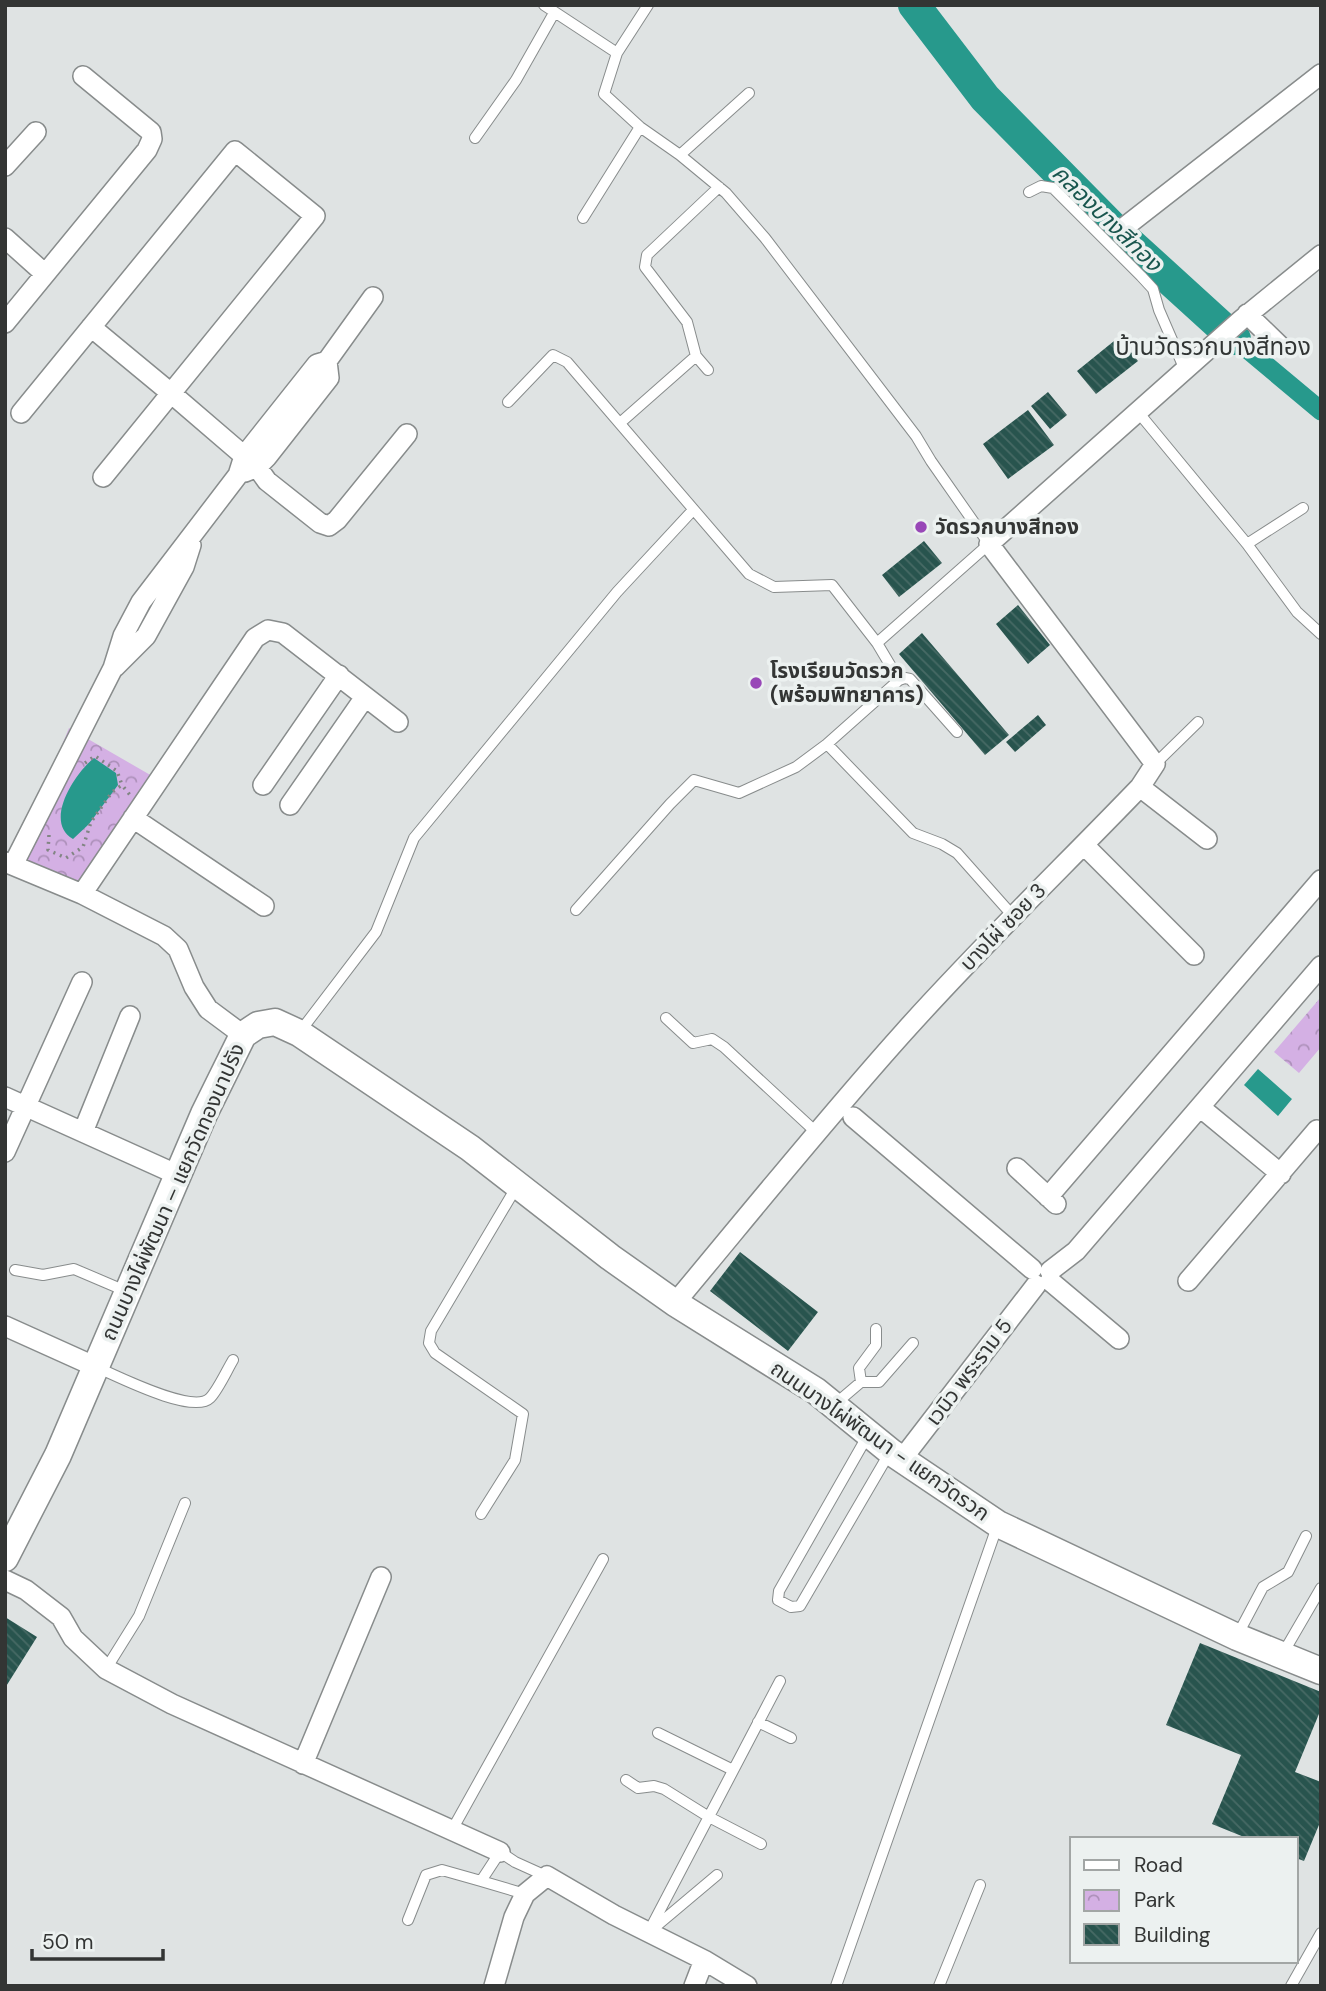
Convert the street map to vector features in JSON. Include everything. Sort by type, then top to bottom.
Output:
[{"type":"street","points":[[1125,226],[1321,74]]},
{"type":"street","points":[[5,323],[147,150],[152,139],[151,132],[83,76]]},
{"type":"street","points":[[5,166],[36,132]]},
{"type":"street","points":[[21,414],[235,151],[315,216],[103,477]]},
{"type":"street","points":[[5,238],[44,273]]},
{"type":"street","points":[[1155,764],[989,544],[1244,317],[1321,255]]},
{"type":"street","points":[[243,1035],[208,1009],[194,987],[178,949],[164,936],[82,894],[9,864],[114,668],[123,636],[141,601],[246,466],[317,364],[327,361],[373,297]]},
{"type":"street","points":[[1244,317],[1279,345]]},
{"type":"street","points":[[90,327],[172,394],[246,466],[320,523],[329,526],[337,520],[407,434]]},
{"type":"street","points":[[82,894],[255,638],[268,630],[283,633],[398,722]]},
{"type":"street","points":[[263,785],[338,675]]},
{"type":"street","points":[[290,804],[365,697]]},
{"type":"street","name":"บางไผ่ ซอย 3","points":[[675,1303],[905,1030],[1140,787],[1155,764]]},
{"type":"street","points":[[1140,787],[1207,839]]},
{"type":"street","points":[[137,812],[264,906]]},
{"type":"street","points":[[1084,845],[1194,955]]},
{"type":"street","points":[[1017,1168],[1052,1201],[1321,880]]},
{"type":"street","name":"เวนิว พระราม 5","points":[[896,1456],[1042,1276],[1076,1251],[1321,966]]},
{"type":"street","points":[[5,1153],[82,982]]},
{"type":"street","points":[[83,1132],[130,1016]]},
{"type":"street","name":"ถนนบางไผ่พัฒนา – แยกวัดทองนาปรัง","points":[[5,1558],[58,1455],[204,1114],[243,1035],[258,1025],[275,1022],[299,1033],[470,1148],[610,1257],[675,1303]]},
{"type":"street","points":[[5,1097],[178,1175]]},
{"type":"street","points":[[1201,1108],[1281,1174]]},
{"type":"street","points":[[853,1116],[1119,1339]]},
{"type":"street","points":[[1188,1281],[1317,1130]]},
{"type":"street","name":"ถนนบางไผ่พัฒนา - แยกวัดรวก","points":[[675,1303],[816,1391],[896,1456],[998,1524],[1237,1637],[1321,1671]]},
{"type":"street","points":[[5,1326],[96,1367]]},
{"type":"street","points":[[303,1764],[381,1577]]},
{"type":"street","points":[[5,1580],[26,1590],[61,1617],[73,1638],[106,1669],[165,1700],[500,1852]]},
{"type":"street","points":[[494,1986],[514,1917],[525,1894],[547,1876],[747,1986]]},
{"type":"street","points":[[694,1986],[704,1960]]},
{"type":"lane","points":[[544,5],[617,53]]},
{"type":"lane","points":[[648,5],[617,53],[604,94],[640,127],[680,155],[726,193],[765,238],[916,436],[989,544],[877,643]]},
{"type":"lane","points":[[475,138],[516,80],[554,13]]},
{"type":"lane","points":[[680,155],[749,93]]},
{"type":"lane","points":[[583,218],[640,127]]},
{"type":"lane","points":[[1029,192],[1041,186],[1052,188],[1153,289],[1159,310],[1185,370]]},
{"type":"lane","points":[[708,370],[696,356],[687,322],[645,267],[647,255],[719,187]]},
{"type":"lane","points":[[508,402],[553,355],[567,362],[749,574],[774,587],[832,585],[877,643],[899,680]]},
{"type":"lane","points":[[620,423],[696,356]]},
{"type":"lane","points":[[1139,412],[1247,544],[1297,612],[1321,634]]},
{"type":"lane","points":[[1247,544],[1303,508]]},
{"type":"lane","points":[[299,1033],[376,932],[414,838],[618,592],[693,510]]},
{"type":"lane","points":[[576,910],[694,780],[739,793],[796,767],[827,744],[899,680],[910,679],[957,732]]},
{"type":"lane","points":[[1155,764],[1198,722]]},
{"type":"lane","points":[[827,744],[913,832],[957,853],[1013,916]]},
{"type":"lane","points":[[666,1018],[693,1043],[712,1040],[724,1047],[817,1133]]},
{"type":"lane","points":[[481,1514],[515,1460],[523,1414],[435,1353],[429,1343],[431,1331],[518,1186]]},
{"type":"lane","points":[[15,1270],[43,1275],[74,1269],[128,1292]]},
{"type":"lane","points":[[861,1382],[859,1368],[876,1345],[876,1329]]},
{"type":"lane","points":[[833,1405],[861,1382],[879,1382],[913,1343]]},
{"type":"lane","points":[[96,1367],[175,1400],[202,1404],[211,1398],[233,1360]]},
{"type":"lane","points":[[869,1433],[779,1591],[778,1600],[791,1607],[800,1606],[896,1456]]},
{"type":"lane","points":[[106,1669],[139,1616],[185,1503]]},
{"type":"lane","points":[[836,1986],[998,1524]]},
{"type":"lane","points":[[1237,1637],[1263,1587],[1288,1572],[1306,1536]]},
{"type":"lane","points":[[452,1830],[603,1559]]},
{"type":"lane","points":[[1281,1655],[1321,1588]]},
{"type":"lane","points":[[648,1933],[780,1681]]},
{"type":"lane","points":[[758,1722],[791,1738]]},
{"type":"lane","points":[[659,1733],[733,1770]]},
{"type":"lane","points":[[626,1780],[638,1788],[654,1786],[664,1789],[761,1844]]},
{"type":"lane","points":[[481,1881],[500,1852],[547,1876]]},
{"type":"lane","points":[[408,1920],[426,1875],[442,1870],[525,1894]]},
{"type":"lane","points":[[648,1933],[717,1875]]},
{"type":"lane","points":[[939,1986],[981,1885]]},
{"type":"lane","points":[[1291,1986],[1321,1933]]},
{"type":"path","points":[[82,765],[95,756],[117,771],[137,812]]},
{"type":"path","points":[[54,826],[48,849],[66,858],[83,847],[91,822],[112,792],[122,785]]},
{"type":"green space","points":[[69,728],[159,780],[82,894],[13,865]]},
{"type":"green space","points":[[1321,997],[1321,1047],[1299,1073],[1274,1052]]},
{"type":"shaded area","points":[[94,758],[116,773],[118,785],[89,824],[73,839],[65,831],[61,810],[71,786]]},
{"type":"shaded area","points":[[1258,1069],[1292,1099],[1278,1116],[1244,1085]]},
{"type":"building","points":[[1119,337],[1138,361],[1096,394],[1077,371]]},
{"type":"building","points":[[1048,392],[1067,415],[1050,429],[1031,406]]},
{"type":"building","points":[[1028,410],[1054,445],[1008,479],[983,444]]},
{"type":"building","points":[[924,541],[942,563],[899,597],[882,575]]},
{"type":"building","points":[[1018,605],[1050,645],[1028,664],[996,624]]},
{"type":"building","points":[[922,633],[1009,735],[985,755],[899,654]]},
{"type":"building","points":[[1038,715],[1046,725],[1015,752],[1006,742]]},
{"type":"building","points":[[740,1252],[818,1312],[788,1351],[710,1291]]},
{"type":"building","points":[[5,1617],[37,1637],[5,1688]]},
{"type":"building","points":[[1200,1643],[1321,1692],[1321,1709],[1295,1772],[1321,1782],[1321,1820],[1304,1861],[1298,1859],[1298,1837],[1244,1837],[1212,1824],[1241,1755],[1166,1725]]},
{"type":"waterway","name":"คลองบางสีทอง","points":[[914,5],[985,98],[1113,228],[1235,339]]},
{"type":"waterway","name":"คลองบางสีทอง","points":[[1235,339],[1321,411]]},
{"type":"place","name":"วัดรวกบางสีทอง","points":[[921,527]]},
{"type":"place","name":"โรงเรียนวัดรวก (พร้อมพิทยาคาร)","points":[[756,683]]},
{"type":"district","name":"บ้านวัดรวกบางสีทอง","points":[[1213,346]]}]
